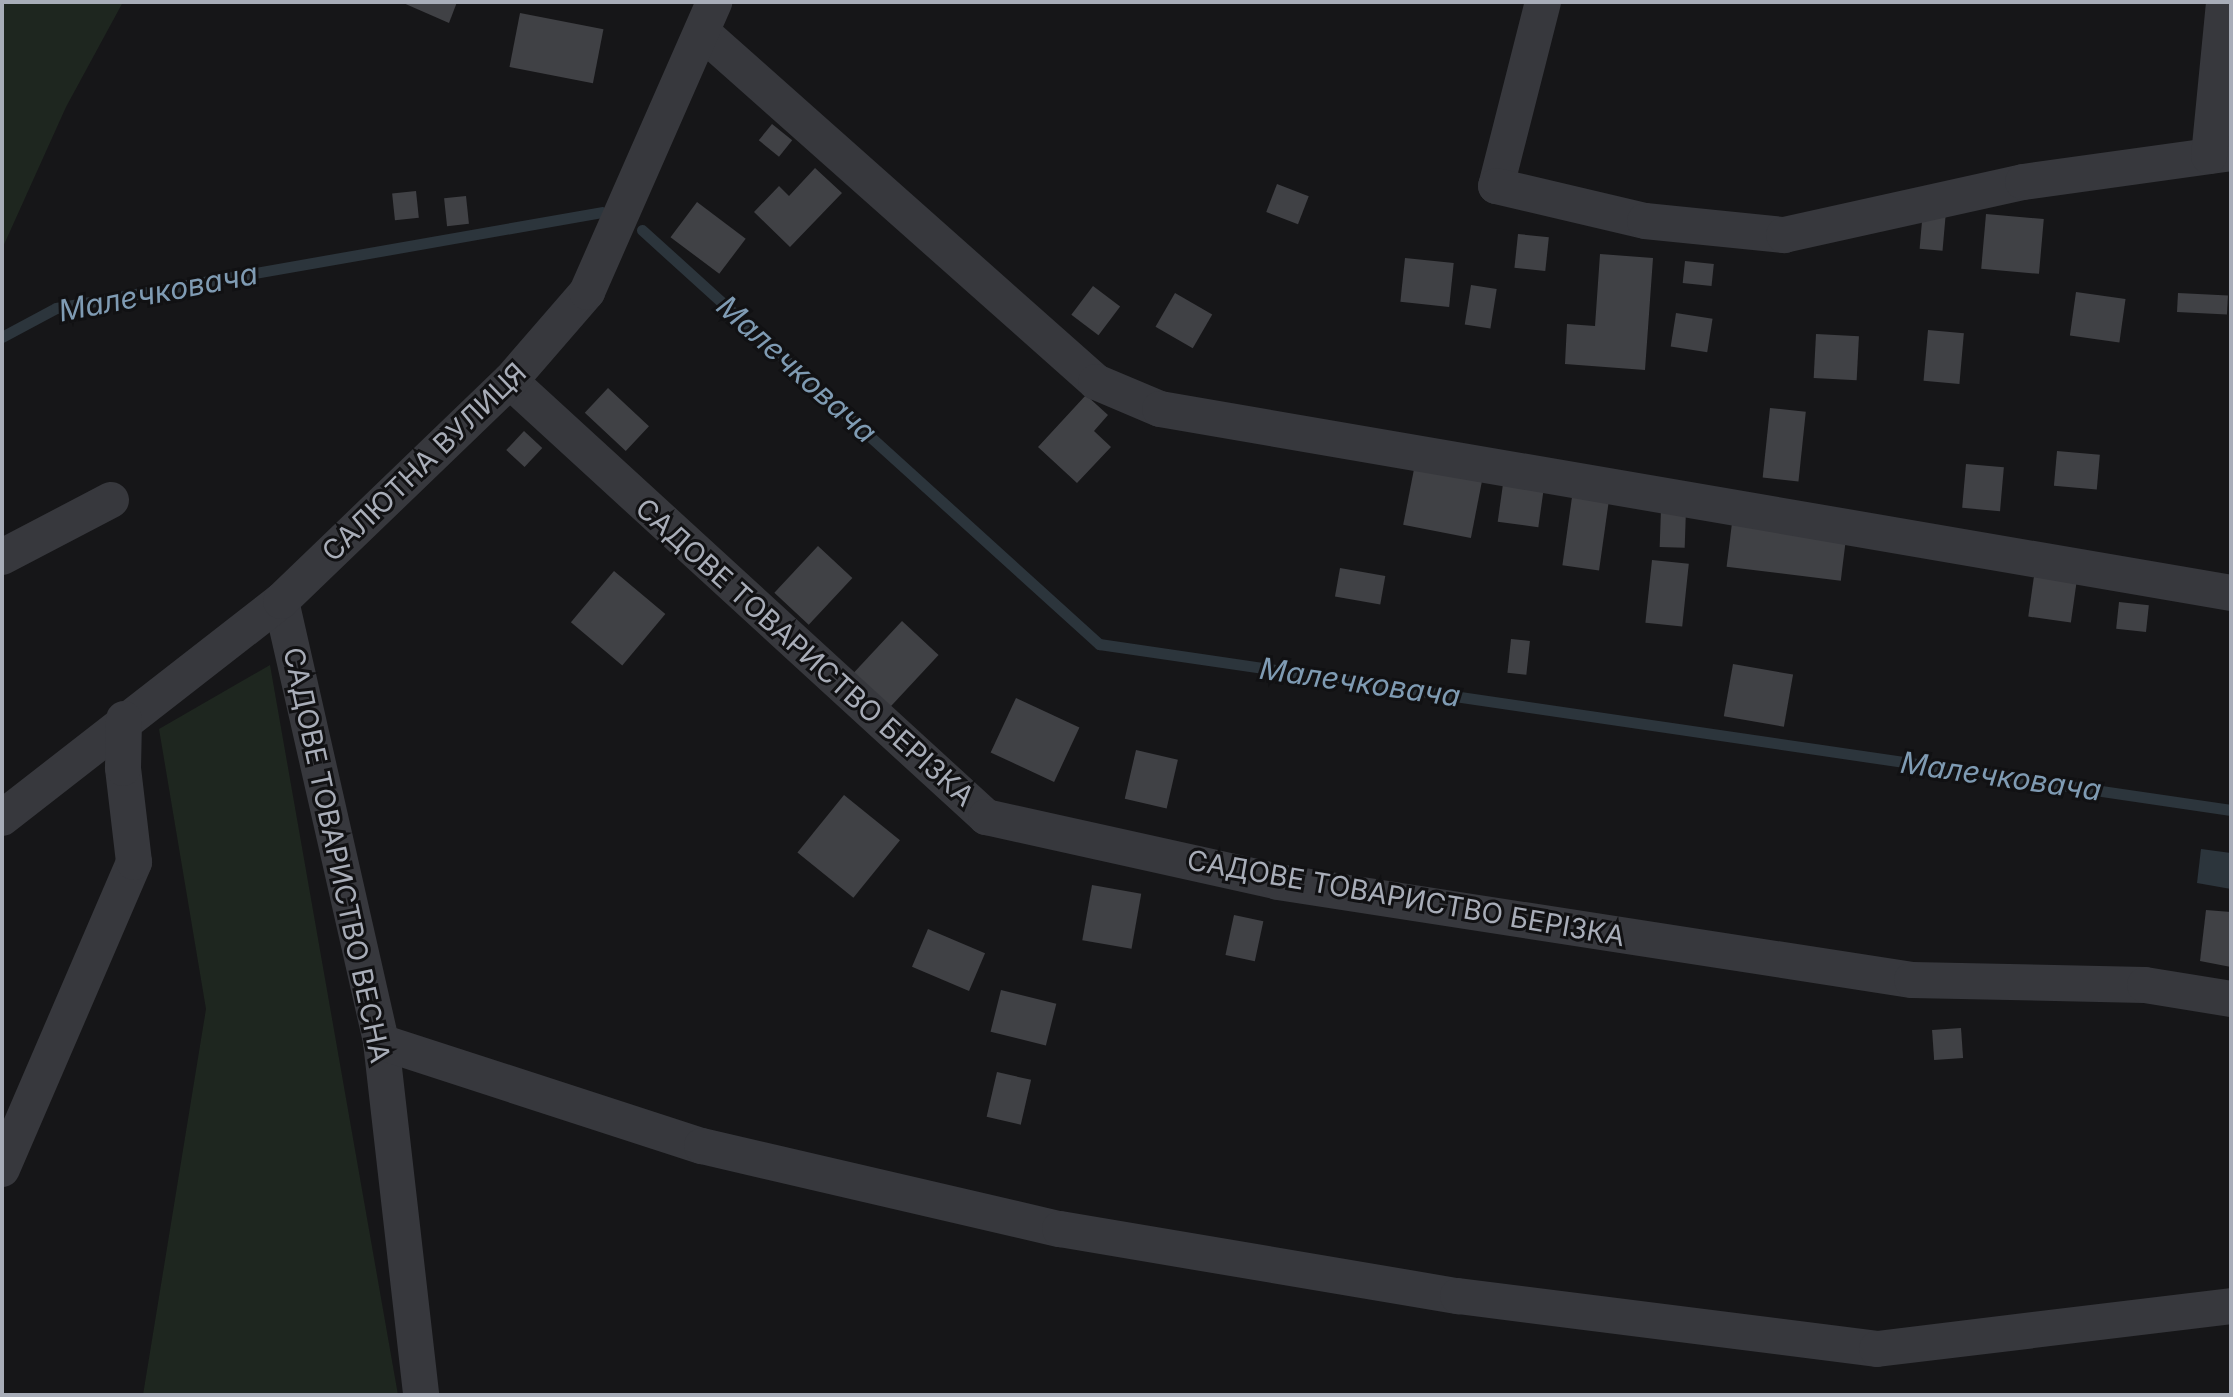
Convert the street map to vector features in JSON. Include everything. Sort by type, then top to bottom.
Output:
[{"type":"street","points":[[1543,2],[1496,186],[1645,221],[1784,235],[2023,182],[2220,154],[2224,2]]},
{"type":"street","points":[[706,11],[1096,382],[1160,409],[2231,593]]},
{"type":"street","name":"САЛЮТНА ВУЛИЦЯ","points":[[2,818],[124,719],[281,601],[510,381],[587,292],[706,11]]},
{"type":"street","name":"САДОВЕ ТОВАРИСТВО БЕРІЗКА","points":[[510,381],[986,817],[1278,882],[1912,980],[2145,985],[2231,999]]},
{"type":"street","points":[[2,557],[111,500]]},
{"type":"street","name":"САДОВЕ ТОВАРИСТВО ВЕСНА","points":[[281,601],[381,1042],[421,1395]]},
{"type":"street","points":[[2,1169],[134,862],[123,768],[124,719]]},
{"type":"street","points":[[381,1042],[702,1146],[1060,1229],[1458,1296],[1877,1349],[2231,1306]]},
{"type":"shaded area","points":[[2,2],[123,2],[66,107],[2,249]]},
{"type":"shaded area","points":[[270,665],[398,1395],[143,1395],[206,1009],[159,729]]},
{"type":"shaded area","points":[[2201,849],[2231,853],[2231,889],[2197,883]]},
{"type":"building","points":[[401,2],[457,2],[449,23]]},
{"type":"building","points":[[520,13],[603,29],[593,83],[510,67]]},
{"type":"building","points":[[772,124],[792,140],[779,157],[759,140]]},
{"type":"building","points":[[815,168],[842,193],[790,247],[754,212],[779,186],[789,196]]},
{"type":"building","points":[[1277,184],[1309,196],[1298,224],[1266,212]]},
{"type":"building","points":[[416,191],[419,218],[395,220],[392,194]]},
{"type":"building","points":[[466,196],[469,224],[447,226],[444,198]]},
{"type":"building","points":[[697,202],[746,239],[719,274],[671,237]]},
{"type":"building","points":[[1923,210],[1946,212],[1943,251],[1920,249]]},
{"type":"building","points":[[1986,214],[2044,219],[2039,274],[1981,269]]},
{"type":"building","points":[[1518,234],[1549,237],[1545,271],[1514,268]]},
{"type":"building","points":[[1600,254],[1653,258],[1645,370],[1565,364],[1567,324],[1595,326]]},
{"type":"building","points":[[1405,258],[1454,263],[1449,307],[1400,302]]},
{"type":"building","points":[[1685,261],[1714,264],[1712,286],[1683,283]]},
{"type":"building","points":[[1471,285],[1497,289],[1490,329],[1465,325]]},
{"type":"building","points":[[1093,286],[1120,306],[1098,335],[1071,315]]},
{"type":"building","points":[[2076,292],[2126,299],[2119,343],[2070,336]]},
{"type":"building","points":[[1175,293],[1212,314],[1193,348],[1156,327]]},
{"type":"building","points":[[2178,293],[2228,296],[2227,315],[2177,312]]},
{"type":"building","points":[[1676,313],[1713,319],[1707,352],[1671,347]]},
{"type":"building","points":[[1928,330],[1964,333],[1959,384],[1924,381]]},
{"type":"building","points":[[1816,334],[1859,336],[1857,380],[1814,378]]},
{"type":"building","points":[[608,388],[649,426],[626,451],[585,413]]},
{"type":"building","points":[[1086,395],[1108,415],[1094,431],[1111,447],[1077,483],[1038,447]]},
{"type":"building","points":[[1770,408],[1806,412],[1798,481],[1763,478]]},
{"type":"building","points":[[524,431],[542,448],[525,467],[506,450]]},
{"type":"building","points":[[2057,451],[2100,455],[2097,490],[2054,486]]},
{"type":"building","points":[[1415,464],[1483,477],[1471,538],[1403,525]]},
{"type":"building","points":[[1966,464],[2004,467],[2000,511],[1962,508]]},
{"type":"building","points":[[1503,484],[1544,490],[1538,527],[1498,522]]},
{"type":"building","points":[[1572,497],[1609,502],[1599,570],[1562,565]]},
{"type":"building","points":[[1661,509],[1686,510],[1685,548],[1660,547]]},
{"type":"building","points":[[1732,523],[1846,537],[1841,581],[1727,567]]},
{"type":"building","points":[[818,546],[852,578],[809,625],[774,593]]},
{"type":"building","points":[[1652,560],[1689,564],[1682,627],[1645,623]]},
{"type":"building","points":[[1340,568],[1385,576],[1380,605],[1335,597]]},
{"type":"building","points":[[614,571],[665,614],[622,665],[571,622]]},
{"type":"building","points":[[2034,576],[2077,582],[2071,623],[2028,617]]},
{"type":"building","points":[[2119,602],[2149,605],[2146,632],[2116,629]]},
{"type":"building","points":[[902,621],[939,655],[890,707],[854,673]]},
{"type":"building","points":[[1511,639],[1530,641],[1526,675],[1507,673]]},
{"type":"building","points":[[1733,664],[1793,675],[1784,727],[1724,716]]},
{"type":"building","points":[[1016,698],[1079,728],[1054,782],[991,752]]},
{"type":"building","points":[[1136,750],[1178,760],[1167,808],[1125,799]]},
{"type":"building","points":[[844,795],[900,840],[853,898],[797,853]]},
{"type":"building","points":[[1092,885],[1141,894],[1132,949],[1082,940]]},
{"type":"building","points":[[2206,910],[2231,912],[2231,967],[2200,961]]},
{"type":"building","points":[[1234,915],[1263,921],[1255,961],[1225,955]]},
{"type":"building","points":[[928,929],[985,953],[969,991],[912,967]]},
{"type":"building","points":[[1001,990],[1056,1004],[1046,1046],[991,1032]]},
{"type":"building","points":[[1961,1028],[1963,1058],[1934,1060],[1932,1030]]},
{"type":"building","points":[[997,1072],[1031,1080],[1021,1125],[987,1117]]},
{"type":"waterway","name":"Малечковача","points":[[2,337],[56,308],[602,212]]},
{"type":"waterway","name":"Малечковача","points":[[642,230],[1099,644],[2231,810]]}]
